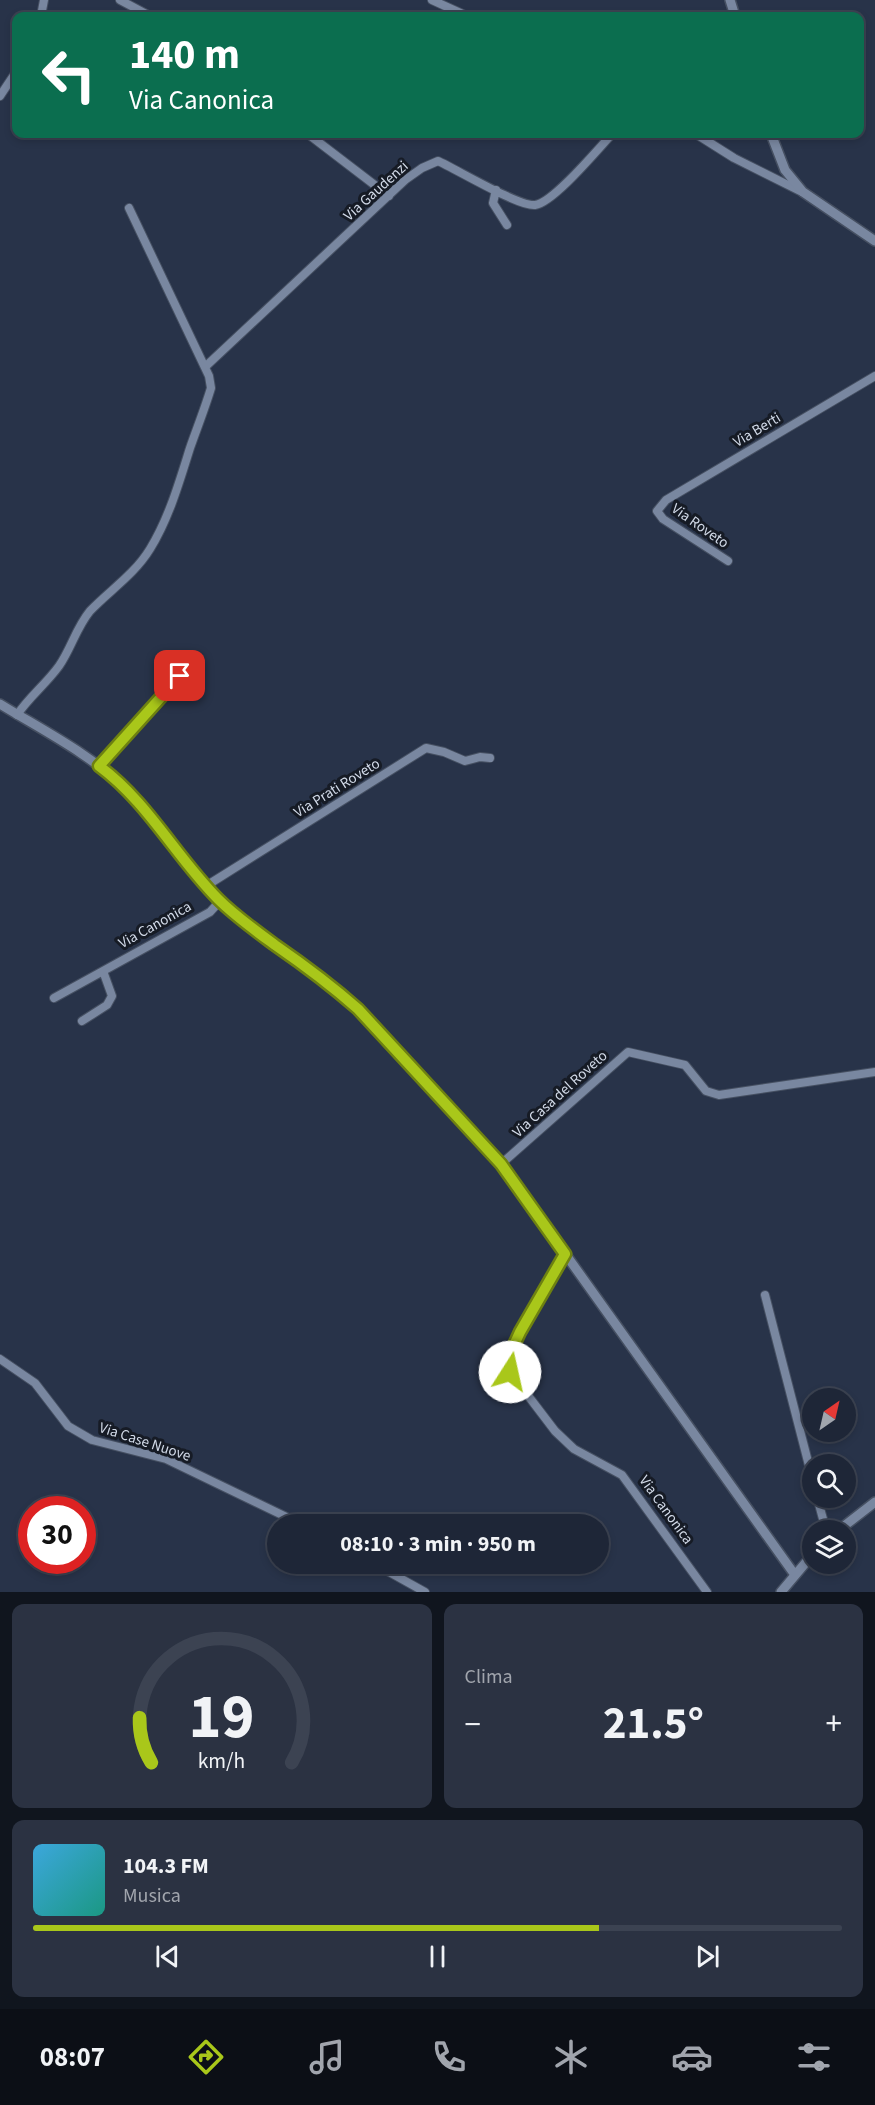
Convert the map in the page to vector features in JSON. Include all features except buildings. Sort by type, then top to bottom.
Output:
[{"type":"street","points":[[120,0],[142,12]]},
{"type":"street","points":[[432,0],[458,12]]},
{"type":"street","points":[[0,96],[12,78]]},
{"type":"street","points":[[313,138],[389,196]]},
{"type":"street","name":"Via Gaudenzi","points":[[205,367],[422,168],[438,161],[534,206],[550,199],[608,138]]},
{"type":"street","points":[[702,138],[734,158],[803,192],[875,242]]},
{"type":"street","points":[[773,138],[785,170],[803,192]]},
{"type":"street","points":[[496,190],[493,203],[507,225]]},
{"type":"street","points":[[17,715],[28,698],[47,681],[60,665],[78,629],[89,613],[140,565],[163,527],[211,388],[205,367],[129,208]]},
{"type":"street","name":"Via Berti","points":[[657,511],[666,500],[875,376]]},
{"type":"street","name":"Via Roveto","points":[[657,511],[663,519],[728,561]]},
{"type":"street","points":[[99,766],[180,676]]},
{"type":"street","name":"Via Canonica","points":[[0,704],[77,750],[130,793],[220,901],[358,1009],[501,1164],[795,1575]]},
{"type":"street","name":"Via Prati Roveto","points":[[206,886],[426,748],[444,752],[465,761],[480,757],[490,758]]},
{"type":"street","name":"Via Canonica","points":[[54,998],[210,912],[220,901]]},
{"type":"street","points":[[82,1021],[107,1005],[112,996],[103,971]]},
{"type":"street","name":"Via Casa del Roveto","points":[[501,1164],[628,1052],[685,1065],[706,1091],[719,1095],[875,1072]]},
{"type":"street","name":"Via Canonica","points":[[565,1254],[520,1332],[509,1356],[510,1372],[520,1388],[574,1449],[622,1475],[707,1592]]},
{"type":"street","points":[[765,1295],[806,1454]]},
{"type":"street","name":"Via Case Nuove","points":[[0,1359],[35,1383],[68,1426],[92,1440],[166,1459],[280,1514]]},
{"type":"street","points":[[852,1520],[875,1502]]},
{"type":"street","points":[[781,1592],[802,1567]]},
{"type":"street","points":[[393,1574],[425,1592]]},
{"type":"route","points":[[180,676],[99,766],[130,793],[197,877],[220,901],[358,1009],[501,1164],[565,1254],[520,1332],[509,1356],[510,1372]]}]
